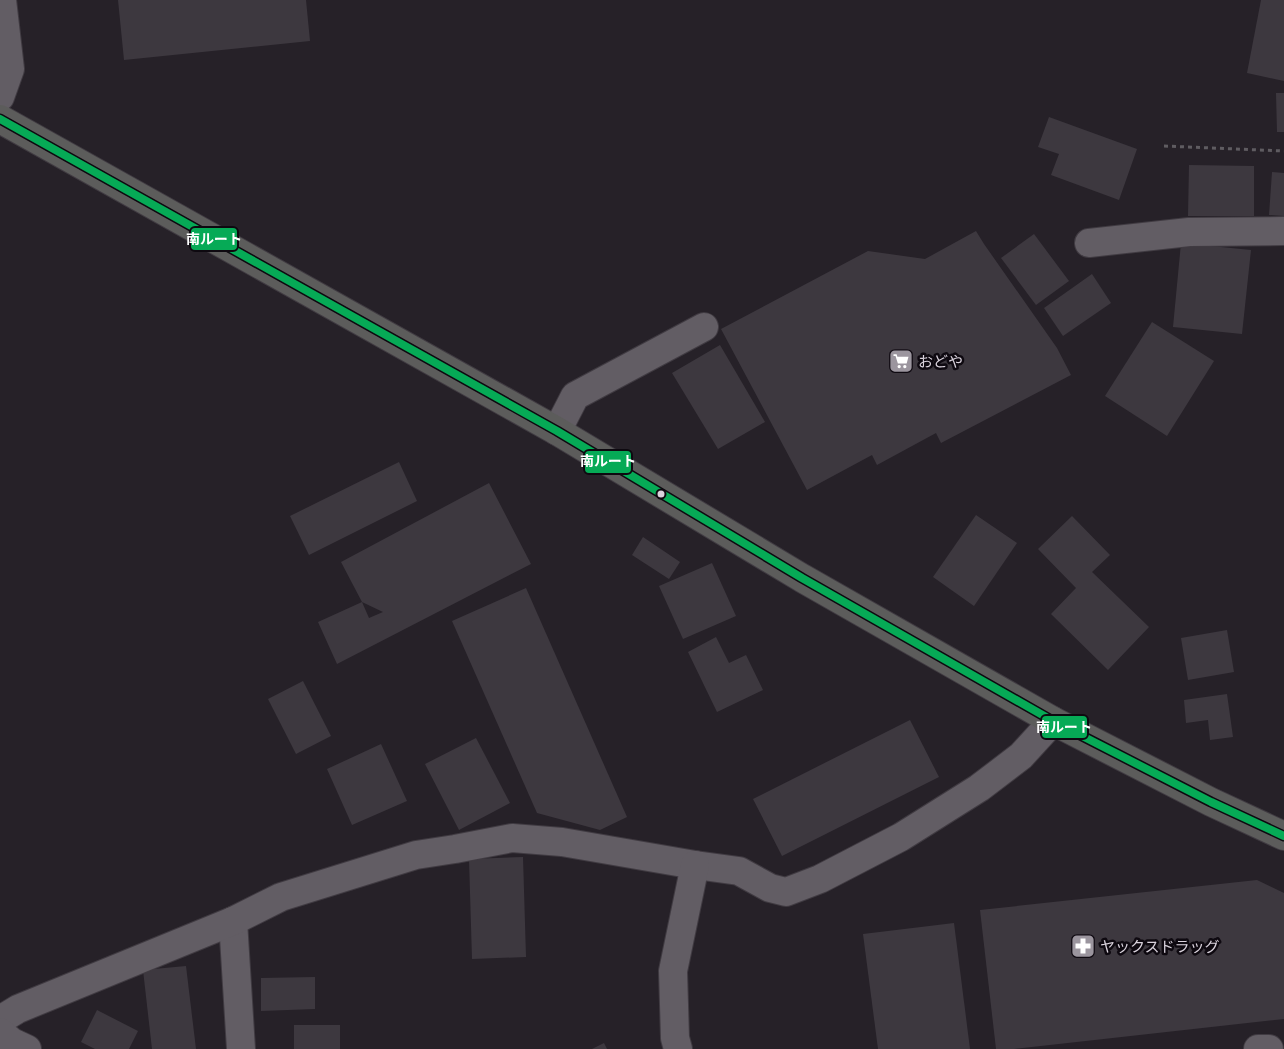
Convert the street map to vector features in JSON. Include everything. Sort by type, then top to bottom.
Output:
[{"type":"highway","points":[[0,118],[557,432],[802,578],[1053,721],[1195,794],[1284,836]]},
{"type":"street","points":[[0,97],[10,69],[2,0]]},
{"type":"street","points":[[1089,243],[1189,232],[1284,231]]},
{"type":"street","points":[[557,432],[575,396],[704,327]]},
{"type":"street","points":[[0,1020],[18,1009],[234,921],[281,897],[416,855],[512,838],[562,842],[695,865],[739,870],[770,888],[786,892],[820,879],[901,837],[979,788],[1021,756],[1053,721]]},
{"type":"street","points":[[678,1049],[675,1038],[673,971],[695,865]]},
{"type":"street","points":[[234,921],[240,1049]]},
{"type":"street","points":[[0,1032],[12,1042],[27,1049]]},
{"type":"street","points":[[1258,1049],[1269,1049]]},
{"type":"path","points":[[1164,146],[1284,151]]},
{"type":"building","points":[[118,0],[306,0],[310,41],[124,60]]},
{"type":"building","points":[[1261,0],[1284,0],[1284,81],[1247,73]]},
{"type":"building","points":[[1276,93],[1284,93],[1284,132],[1277,132]]},
{"type":"building","points":[[1049,117],[1137,149],[1119,200],[1051,175],[1059,154],[1038,147]]},
{"type":"building","points":[[1189,165],[1254,166],[1254,216],[1188,216]]},
{"type":"building","points":[[1272,172],[1284,173],[1284,216],[1269,215]]},
{"type":"building","name":"おどや","points":[[976,231],[1057,348],[1071,375],[941,443],[936,433],[877,465],[872,455],[807,490],[721,329],[868,251],[925,259]]},
{"type":"building","points":[[1034,234],[1069,281],[1036,305],[1001,258]]},
{"type":"building","points":[[1181,243],[1251,250],[1242,334],[1173,327]]},
{"type":"building","points":[[1092,274],[1111,303],[1063,336],[1044,308]]},
{"type":"building","points":[[1152,322],[1214,361],[1167,436],[1105,396]]},
{"type":"building","points":[[720,345],[765,422],[718,449],[672,373]]},
{"type":"building","points":[[399,462],[417,501],[309,555],[290,516]]},
{"type":"building","points":[[489,483],[531,564],[337,664],[318,622],[362,602],[341,562]],"holes":[[[362,602],[383,612],[369,618]]]},
{"type":"building","points":[[976,515],[1017,543],[974,606],[933,577]]},
{"type":"building","points":[[1072,516],[1110,555],[1092,572],[1149,627],[1108,670],[1051,614],[1076,588],[1038,549]]},
{"type":"building","points":[[643,537],[680,562],[669,579],[632,555]]},
{"type":"building","points":[[712,563],[736,616],[683,639],[659,586]]},
{"type":"building","points":[[526,588],[627,817],[600,830],[537,813],[452,621]]},
{"type":"building","points":[[1227,630],[1234,672],[1188,680],[1181,638]]},
{"type":"building","points":[[716,637],[729,663],[746,655],[763,690],[717,712],[688,652]]},
{"type":"building","points":[[303,681],[331,736],[296,754],[268,699]]},
{"type":"building","points":[[1227,694],[1233,737],[1210,740],[1208,720],[1186,723],[1184,700]]},
{"type":"building","points":[[910,720],[939,777],[782,856],[753,799]]},
{"type":"building","points":[[476,738],[510,803],[459,830],[425,764]]},
{"type":"building","points":[[381,744],[407,801],[352,825],[327,769]]},
{"type":"building","points":[[523,857],[526,957],[472,959],[469,859]]},
{"type":"building","points":[[1257,880],[1284,893],[1284,1019],[1014,1049],[996,1049],[980,910]]},
{"type":"building","points":[[954,923],[970,1049],[878,1049],[863,934]]},
{"type":"building","points":[[186,966],[196,1049],[152,1049],[143,970]]},
{"type":"building","points":[[315,977],[315,1009],[261,1011],[261,978]]},
{"type":"building","points":[[97,1010],[138,1031],[129,1049],[95,1049],[81,1042]]},
{"type":"building","points":[[294,1025],[340,1025],[340,1049],[294,1049]]},
{"type":"building","points":[[604,1043],[607,1049],[592,1049]]},
{"type":"transit line","name":"南ルート","points":[[0,119],[557,431],[802,578],[1053,721],[1211,802],[1284,836]]},
{"type":"place","name":"おどや","points":[[901,361]]},
{"type":"place","name":"ヤックスドラッグ","points":[[1083,946]]}]
